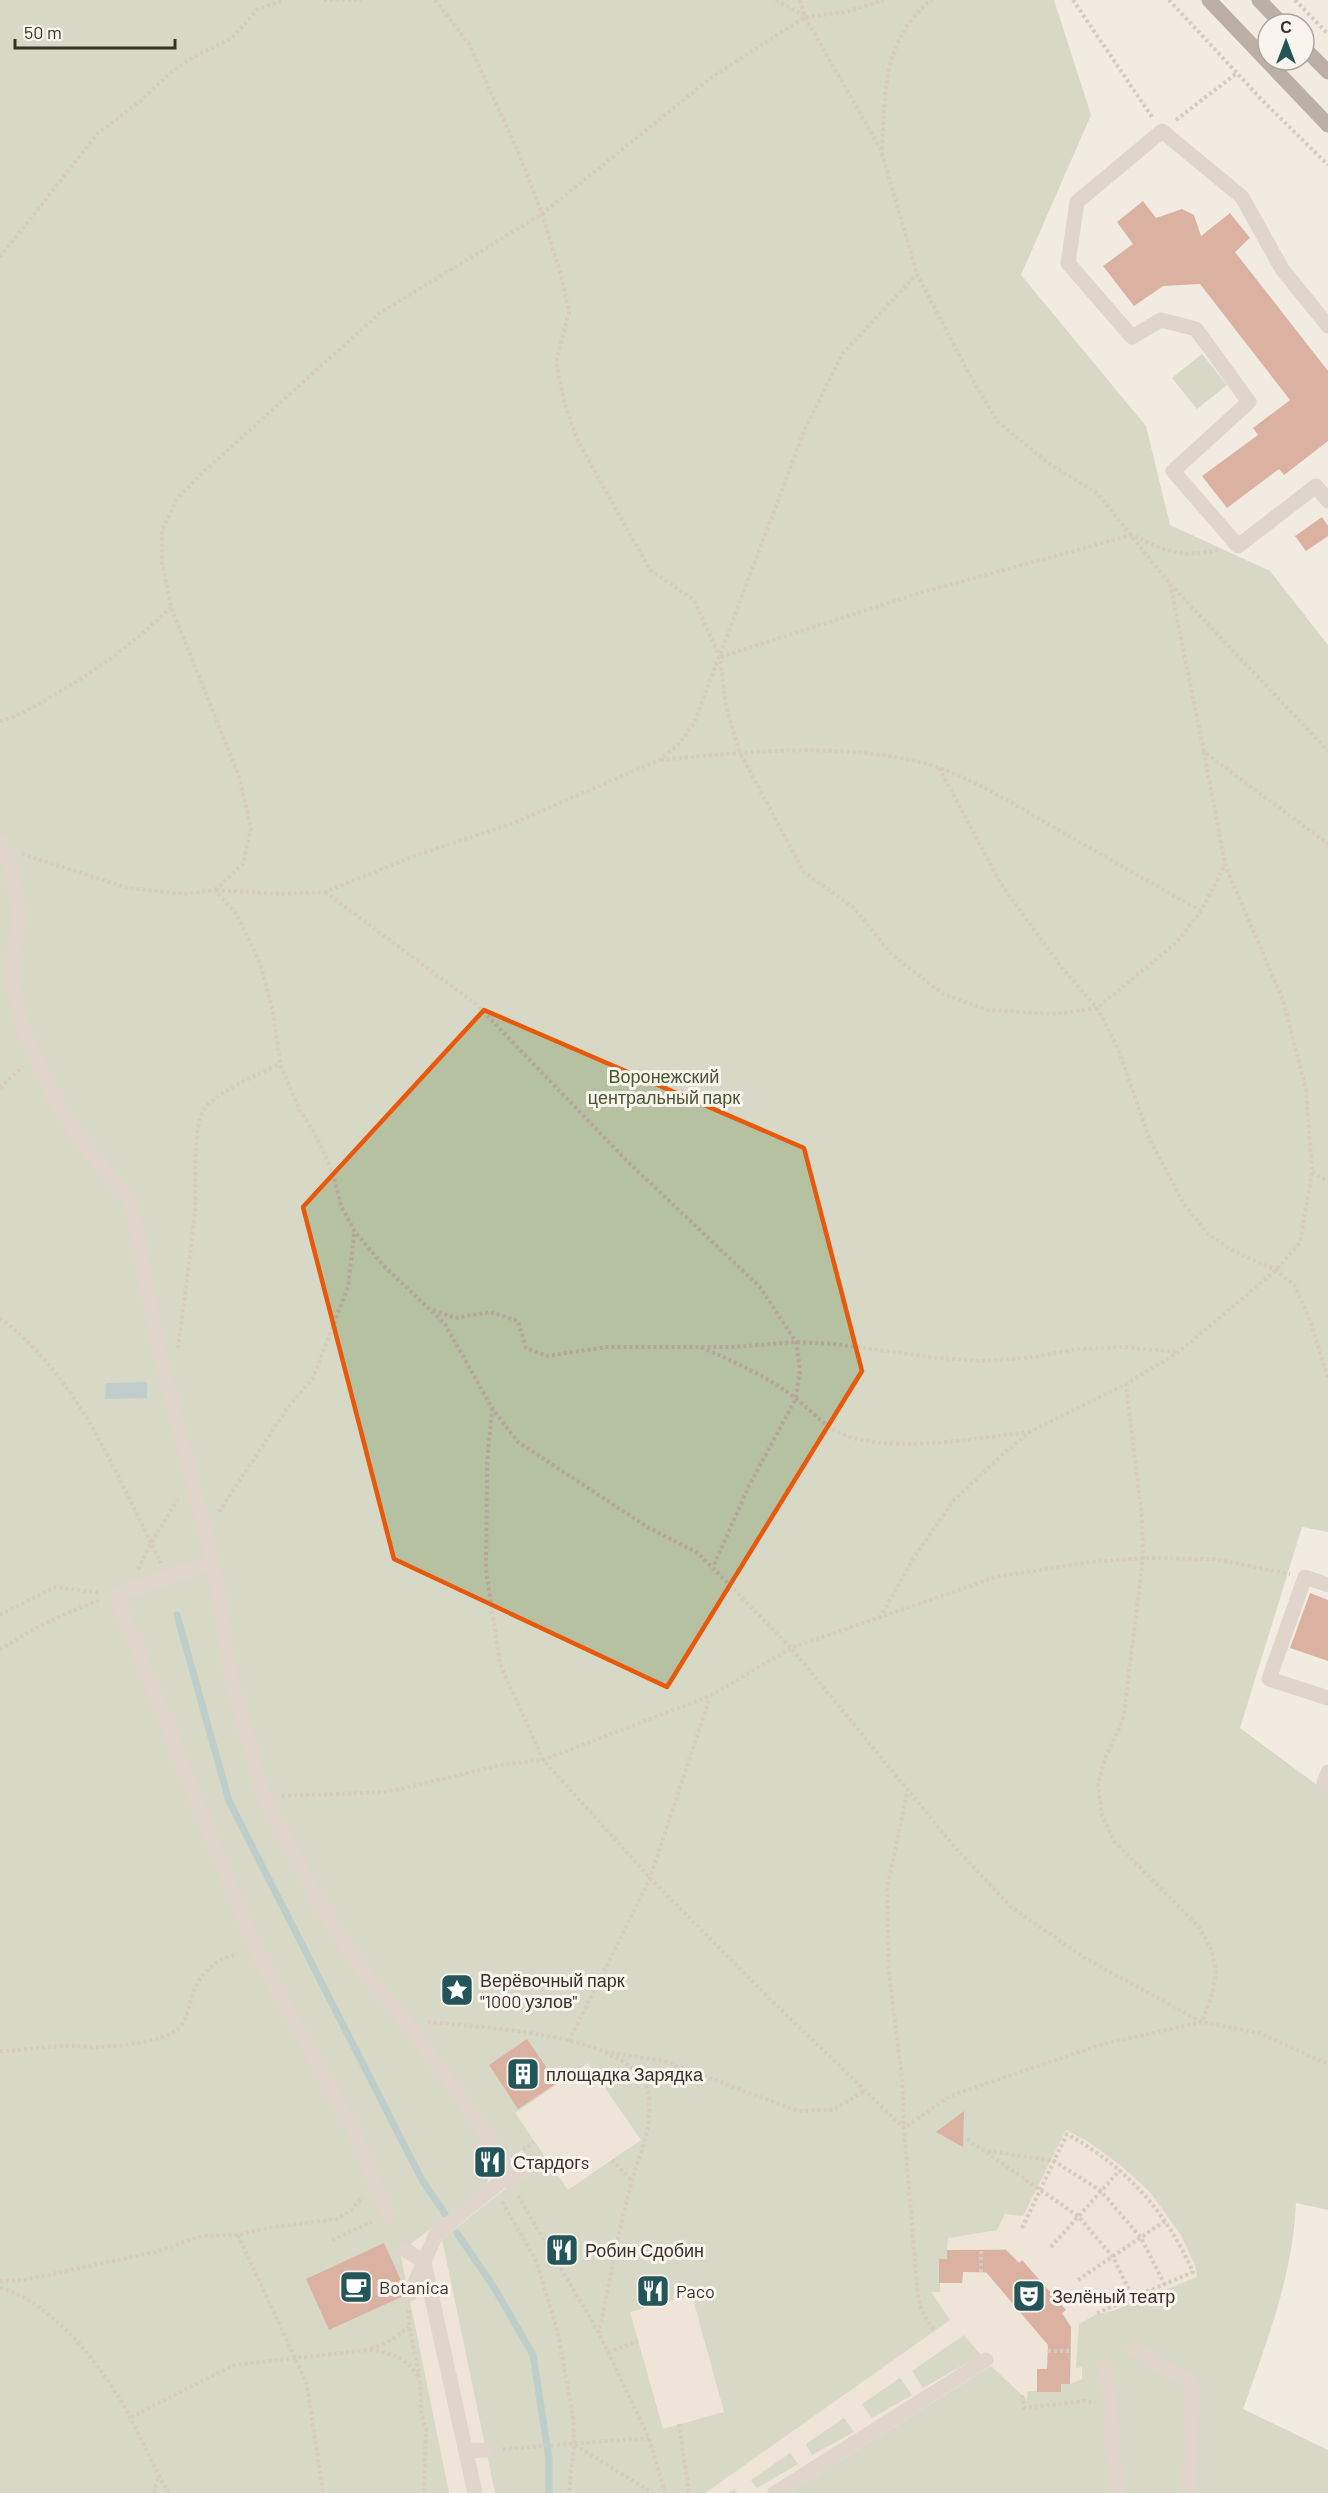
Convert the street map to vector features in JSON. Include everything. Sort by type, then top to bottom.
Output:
[{"type":"main road","points":[[1209,0],[1328,125]]},
{"type":"main road","points":[[1259,0],[1270,12]]},
{"type":"main road","points":[[1316,60],[1328,72]]},
{"type":"street","points":[[1328,326],[1282,270],[1242,197],[1162,131],[1077,202],[1068,263],[1132,337],[1161,320],[1196,329],[1249,402],[1173,471],[1238,546],[1316,486],[1328,501]]},
{"type":"street","points":[[1,845],[18,905],[18,929],[12,962],[13,986],[23,1028],[53,1098],[81,1141],[131,1202],[157,1342],[213,1562],[232,1682],[264,1797],[327,1917],[367,1977],[405,2020],[504,2163],[508,2181]]},
{"type":"street","points":[[213,1562],[116,1595],[257,1954],[354,2132],[388,2215]]},
{"type":"street","points":[[1328,1585],[1305,1577],[1269,1678],[1328,1698]]},
{"type":"street","points":[[1328,1772],[1324,1783],[1328,1785]]},
{"type":"street","points":[[410,2294],[436,2234],[508,2181],[534,2167]]},
{"type":"street","points":[[497,2194],[508,2181]]},
{"type":"street","points":[[404,2249],[424,2262],[475,2493]]},
{"type":"street","points":[[403,2265],[424,2262]]},
{"type":"street","points":[[1132,2349],[1192,2383],[1188,2493]]},
{"type":"street","points":[[775,2493],[986,2360]]},
{"type":"street","points":[[1105,2368],[1118,2493]]},
{"type":"street","points":[[466,2451],[487,2450]]},
{"type":"path","points":[[0,257],[98,133],[142,99],[170,73],[193,57],[232,38],[258,9],[284,0]]},
{"type":"path","points":[[324,0],[361,0]]},
{"type":"path","points":[[435,0],[469,44],[519,154],[542,214],[561,275],[569,312],[556,362],[565,405],[578,441],[650,570],[694,600],[720,657],[726,707],[740,753],[804,872],[854,908],[891,954],[943,994],[988,1010],[1056,1014],[1097,1008],[1176,943],[1201,911],[1225,865]]},
{"type":"path","points":[[776,0],[805,17]]},
{"type":"path","points":[[800,0],[805,17],[881,150],[917,274],[968,372],[998,422],[1048,463],[1097,493],[1170,584],[1328,751]]},
{"type":"path","points":[[215,890],[243,864],[251,829],[239,776],[171,607],[162,563],[162,531],[176,500],[200,475],[380,313],[542,214],[712,78],[805,17],[846,12],[882,0]]},
{"type":"path","points":[[881,150],[887,69],[901,34],[924,4],[932,0]]},
{"type":"path","points":[[1073,0],[1162,131],[1237,73]]},
{"type":"path","points":[[1169,0],[1328,165]]},
{"type":"path","points":[[1295,0],[1328,34]]},
{"type":"path","points":[[1,845],[128,888],[184,894],[215,890],[281,894],[325,892],[411,857],[516,822],[658,760],[679,744],[694,723],[805,429],[843,353],[917,274]]},
{"type":"path","points":[[720,657],[916,594],[1132,535],[1163,550],[1194,555],[1238,546]]},
{"type":"path","points":[[880,1618],[913,1559],[954,1501],[1003,1454],[1030,1432],[1126,1384],[1179,1352],[1276,1270],[1300,1242],[1312,1172],[1306,1090],[1283,1000],[1225,865],[1170,584]]},
{"type":"path","points":[[0,721],[15,717],[86,676],[146,632],[171,607]]},
{"type":"path","points":[[658,760],[804,750],[859,752],[911,760],[939,768],[987,789],[1201,911]]},
{"type":"path","points":[[1204,752],[1328,844]]},
{"type":"path","points":[[939,768],[1000,884],[1062,968],[1097,1008],[1118,1049],[1150,1140],[1184,1204],[1209,1235],[1234,1251],[1276,1270],[1295,1286],[1309,1318],[1328,1378]]},
{"type":"path","points":[[215,890],[237,915],[261,963],[273,1012],[280,1064],[300,1111],[314,1132],[326,1157],[341,1206],[355,1232],[384,1266],[446,1324],[492,1408],[518,1442],[649,1528],[698,1553],[713,1567],[791,1648],[953,1845],[1011,1907],[1088,1960],[1202,2022],[1259,2033],[1328,2064]]},
{"type":"path","points":[[325,892],[477,1005],[625,1159],[760,1287],[796,1342],[801,1370],[796,1398],[748,1488],[713,1567]]},
{"type":"path","points":[[0,1088],[34,1057]]},
{"type":"path","points":[[178,1356],[195,1209],[196,1160],[200,1124],[205,1108],[233,1087],[280,1064]]},
{"type":"path","points":[[1312,1172],[1328,1181]]},
{"type":"path","points":[[204,1532],[239,1484],[286,1410],[313,1378],[348,1287],[355,1232]]},
{"type":"path","points":[[432,1310],[455,1318],[490,1312],[518,1321],[526,1348],[547,1356],[607,1347],[732,1347],[796,1342],[835,1344],[937,1358],[982,1360],[1027,1358],[1078,1349],[1125,1347],[1179,1352]]},
{"type":"path","points":[[0,1318],[36,1352],[89,1419],[168,1577]]},
{"type":"path","points":[[697,1346],[755,1371],[796,1398],[833,1429],[857,1439],[881,1443],[924,1443],[1030,1432]]},
{"type":"path","points":[[1126,1384],[1142,1518],[1143,1558],[1123,1720],[1105,1758],[1098,1785],[1099,1795],[1102,1815],[1114,1840],[1199,1927],[1211,1949],[1216,1971],[1213,1992],[1202,2022]]},
{"type":"path","points":[[492,1408],[487,1466],[486,1569],[500,1664],[543,1760],[650,1878],[904,2128]]},
{"type":"path","points":[[136,1573],[150,1543],[175,1507],[187,1478],[189,1462]]},
{"type":"path","points":[[264,1797],[387,1792],[501,1765],[543,1760],[710,1696],[791,1648],[996,1577],[1090,1562],[1143,1558],[1214,1559],[1305,1577]]},
{"type":"path","points":[[0,1615],[57,1587],[116,1595]]},
{"type":"path","points":[[0,1650],[27,1632],[66,1612],[116,1595]]},
{"type":"path","points":[[569,2042],[650,1878],[710,1696]]},
{"type":"path","points":[[908,1788],[887,1889],[889,1973],[902,2078],[918,2298],[924,2316],[935,2331]]},
{"type":"path","points":[[0,2051],[27,2051],[60,2046],[101,2048],[162,2037],[178,2029],[187,2014],[195,1988],[209,1968],[230,1955],[257,1954]]},
{"type":"path","points":[[405,2020],[528,2032],[601,2051],[664,2061],[798,2111],[833,2110],[865,2091]]},
{"type":"path","points":[[904,2128],[950,2096],[1102,2044],[1202,2022]]},
{"type":"path","points":[[599,2333],[632,2181],[649,2117],[647,2086],[642,2077],[626,2063],[601,2051]]},
{"type":"path","points":[[1022,2228],[1068,2134],[1120,2170],[1147,2196],[1180,2243],[1193,2272],[1097,2313]]},
{"type":"path","points":[[967,2139],[1078,2216],[1113,2257],[1133,2298]]},
{"type":"path","points":[[522,2150],[534,2142]]},
{"type":"path","points":[[982,2150],[1054,2161],[1101,2191],[1141,2238],[1166,2284]]},
{"type":"path","points":[[612,2160],[632,2181]]},
{"type":"path","points":[[1051,2247],[1120,2170]]},
{"type":"path","points":[[508,2181],[599,2333],[649,2438],[665,2493]]},
{"type":"path","points":[[0,2281],[24,2280],[144,2254],[202,2236],[238,2235],[272,2227],[338,2218],[350,2211],[365,2195],[380,2191]]},
{"type":"path","points":[[497,2194],[535,2259],[557,2329],[573,2416],[574,2444],[569,2493]]},
{"type":"path","points":[[332,2240],[388,2215]]},
{"type":"path","points":[[1078,2280],[1166,2221]]},
{"type":"path","points":[[238,2235],[307,2384],[323,2493]]},
{"type":"path","points":[[981,2250],[981,2272]]},
{"type":"path","points":[[0,2288],[12,2291],[36,2305],[60,2325],[100,2368],[131,2417],[169,2493]]},
{"type":"path","points":[[410,2294],[409,2327],[420,2378],[421,2410],[426,2430],[424,2493]]},
{"type":"path","points":[[369,2350],[391,2340],[409,2327]]},
{"type":"path","points":[[608,2352],[638,2341]]},
{"type":"path","points":[[131,2417],[234,2365],[369,2350],[387,2352],[407,2361],[420,2378]]},
{"type":"path","points":[[1047,2350],[1071,2350]]},
{"type":"path","points":[[1022,2395],[1024,2408],[1084,2401],[1110,2406]]},
{"type":"path","points":[[678,2424],[689,2493]]},
{"type":"path","points":[[487,2450],[649,2438]]},
{"type":"path","points":[[574,2444],[653,2493]]},
{"type":"path","points":[[154,2493],[158,2475]]},
{"type":"highlighted area","points":[[484,1010],[804,1148],[862,1371],[667,1687],[394,1559],[303,1207]]},
{"type":"green space","name":"Воронежский центральный парк","points":[[0,0],[1054,0],[1091,115],[1021,275],[1146,426],[1170,525],[1270,571],[1328,645],[1328,1532],[1302,1527],[1240,1728],[1328,1793],[1328,2210],[1296,2203],[1290,2256],[1284,2282],[1270,2333],[1243,2409],[1328,2450],[1328,2493],[0,2493]]},
{"type":"green space","points":[[1202,354],[1227,385],[1197,409],[1172,378]]},
{"type":"shaded area","points":[[588,2063],[641,2140],[568,2190],[515,2113]]},
{"type":"shaded area","points":[[1066,2130],[1087,2141],[1119,2164],[1150,2192],[1181,2235],[1195,2265],[1197,2277],[1113,2311],[1097,2314],[1079,2324],[1076,2368],[1082,2367],[1082,2379],[1070,2384],[1071,2327],[1062,2313],[1066,2310],[1006,2249],[947,2250],[948,2238],[997,2230],[1005,2214],[1023,2216]]},
{"type":"shaded area","points":[[522,2150],[533,2167],[442,2239],[495,2493],[449,2493],[400,2252],[486,2186],[490,2173]]},
{"type":"shaded area","points":[[963,2272],[991,2273],[991,2278],[1042,2338],[1048,2340],[1048,2369],[1037,2369],[1037,2384],[1042,2384],[1042,2391],[1028,2391],[1027,2400],[991,2366],[789,2493],[737,2493],[734,2489],[729,2493],[705,2493],[950,2320],[931,2292],[940,2292],[940,2277],[947,2277],[948,2283],[962,2283]],"holes":[[[964,2335],[981,2355],[923,2388],[912,2371]],[[900,2378],[912,2395],[872,2418],[862,2404]],[[844,2418],[854,2432],[812,2455],[806,2444]],[[790,2453],[798,2464],[757,2488],[751,2480]]]},
{"type":"shaded area","points":[[692,2295],[724,2412],[663,2429],[630,2312]]},
{"type":"water","points":[[147,1382],[147,1398],[105,1399],[106,1383]]},
{"type":"building","points":[[1143,201],[1156,218],[1182,209],[1194,215],[1201,236],[1230,213],[1250,238],[1235,252],[1328,371],[1328,441],[1284,475],[1279,469],[1227,508],[1202,476],[1258,435],[1253,428],[1290,400],[1200,284],[1163,286],[1134,306],[1103,266],[1133,244],[1117,222]]},
{"type":"building","points":[[1322,517],[1328,526],[1328,536],[1306,551],[1295,536]]},
{"type":"building","points":[[1310,1593],[1328,1600],[1328,1661],[1290,1648]]},
{"type":"building","name":"площадка Зарядка","points":[[527,2039],[557,2083],[518,2109],[489,2065]]},
{"type":"building","points":[[964,2111],[963,2147],[936,2132]]},
{"type":"building","name":"Botanica","points":[[384,2243],[403,2285],[401,2297],[329,2330],[306,2279]]},
{"type":"building","points":[[947,2250],[1006,2250],[1019,2263],[1022,2260],[1066,2310],[1062,2313],[1071,2327],[1070,2384],[1061,2384],[1061,2392],[1037,2392],[1037,2369],[1047,2369],[1048,2345],[986,2272],[963,2272],[962,2283],[939,2283],[939,2259],[947,2259]]},
{"type":"waterway","points":[[177,1615],[229,1801],[422,2180],[445,2214]]},
{"type":"waterway","points":[[457,2233],[495,2289],[533,2355],[549,2459],[549,2493]]},
{"type":"place","name":"Верёвочный парк \"1000 узлов\"","points":[[457,1990]]},
{"type":"place","name":"площадка Зарядка","points":[[523,2074]]},
{"type":"place","name":"Стардогs","points":[[490,2162]]},
{"type":"place","name":"Робин Сдобин","points":[[562,2250]]},
{"type":"place","name":"Botanica","points":[[356,2287]]},
{"type":"place","name":"Paco","points":[[653,2291]]},
{"type":"place","name":"Зелёный театр","points":[[1029,2296]]}]
